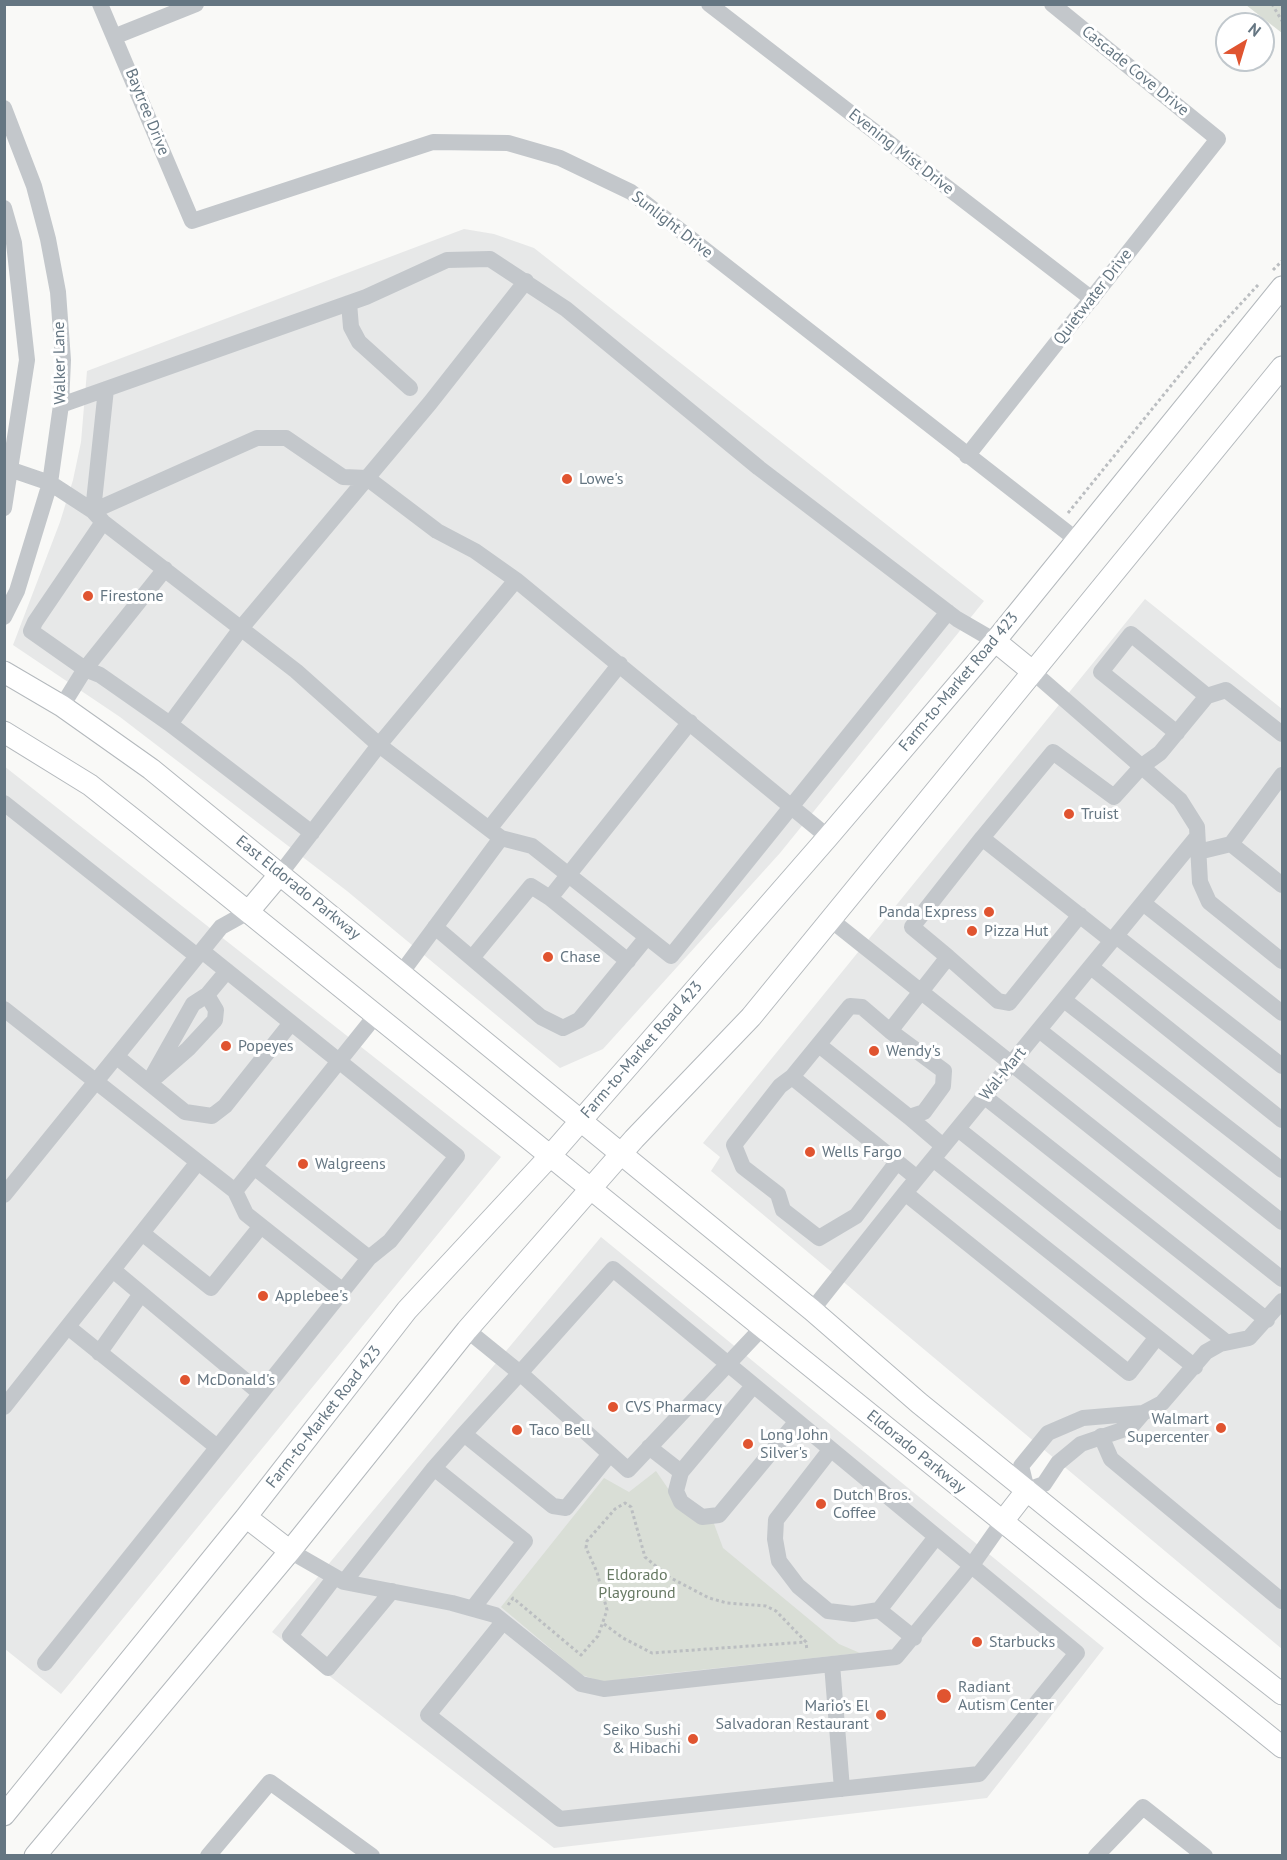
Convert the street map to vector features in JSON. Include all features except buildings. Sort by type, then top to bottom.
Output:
[{"type":"main road","name":"Farm-to-Market Road 423","points":[[4,1815],[246,1517],[407,1310],[550,1156],[828,837],[995,641],[1282,287]]},
{"type":"main road","points":[[41,1854],[290,1551],[467,1330],[590,1188],[751,1017],[1282,367]]},
{"type":"main road","points":[[995,641],[1033,672]]},
{"type":"main road","name":"East Eldorado Parkway","points":[[4,672],[62,706],[151,769],[402,972],[579,1122]]},
{"type":"main road","points":[[4,732],[90,785],[550,1156]]},
{"type":"main road","points":[[248,912],[280,874]]},
{"type":"main road","points":[[579,1122],[812,1310],[1027,1490],[1282,1694]]},
{"type":"main road","name":"Eldorado Parkway","points":[[550,1156],[1282,1747]]},
{"type":"main road","points":[[1003,1521],[1027,1490]]},
{"type":"main road","points":[[246,1517],[290,1551]]},
{"type":"street","name":"Baytree Drive","points":[[100,4],[116,36],[192,221]]},
{"type":"street","points":[[116,36],[196,4]]},
{"type":"street","name":"Evening Mist Drive","points":[[709,4],[1092,299]]},
{"type":"street","name":"Cascade Cove Drive","points":[[1052,4],[1218,139]]},
{"type":"street","name":"Walker Lane","points":[[4,108],[34,186],[50,249],[58,292],[63,360],[62,405],[50,483],[17,591],[4,617]]},
{"type":"street","name":"Quietwater Drive","points":[[967,456],[1218,139]]},
{"type":"street","name":"Sunlight Drive","points":[[192,221],[433,142],[508,143],[560,158],[631,192],[1077,540]]},
{"type":"street","name":"Walker Lane","points":[[4,208],[14,243],[27,360],[12,470],[4,508]]},
{"type":"street","points":[[62,405],[349,303],[447,261],[490,259],[566,309],[759,468],[948,612],[995,641]]},
{"type":"street","points":[[170,724],[242,627],[367,478],[526,281]]},
{"type":"street","points":[[349,303],[351,327],[359,342],[410,388]]},
{"type":"street","points":[[106,389],[98,516],[31,631],[170,724],[312,833]]},
{"type":"street","points":[[98,516],[256,438],[286,438],[343,477],[367,478],[437,531],[475,551],[516,580],[828,837]]},
{"type":"street","points":[[12,470],[50,483],[98,516],[296,671],[379,745],[495,834],[532,846],[671,956],[948,612]]},
{"type":"street","points":[[62,706],[85,669],[165,569]]},
{"type":"street","points":[[280,874],[379,745],[516,580]]},
{"type":"street","points":[[1177,733],[1101,672],[1131,634],[1207,696]]},
{"type":"street","points":[[402,972],[435,927],[495,834],[620,664]]},
{"type":"street","points":[[1033,672],[1180,800],[1197,827],[1200,882],[1209,902],[1282,960]]},
{"type":"street","points":[[1080,915],[1009,1003],[998,1001],[912,927],[1053,752],[1114,797],[1142,766],[1160,753],[1207,696],[1226,690],[1282,734]]},
{"type":"street","points":[[550,898],[690,722]]},
{"type":"street","points":[[1231,844],[1282,775]]},
{"type":"street","points":[[4,803],[200,953],[227,971],[457,1156],[390,1241],[369,1258],[45,1663]]},
{"type":"street","points":[[982,838],[1080,915],[1114,938],[1282,1066]]},
{"type":"street","points":[[1197,845],[1231,844],[1282,885]]},
{"type":"street","name":"Wal-Mart","points":[[812,1310],[905,1192],[1114,938],[1197,845]]},
{"type":"street","points":[[472,958],[531,886],[550,898],[628,961]]},
{"type":"street","points":[[1143,903],[1282,1013]]},
{"type":"street","points":[[4,1195],[221,927],[248,912]]},
{"type":"street","points":[[831,921],[1282,1279]]},
{"type":"street","points":[[435,927],[541,1017],[563,1029],[579,1020],[647,937]]},
{"type":"street","points":[[890,1031],[948,957]]},
{"type":"street","points":[[1091,967],[1282,1120]]},
{"type":"street","points":[[149,1082],[193,1004],[207,995],[227,971]]},
{"type":"street","points":[[149,1082],[188,1048],[215,1020],[216,1010],[207,995]]},
{"type":"street","points":[[1064,1000],[1282,1170]]},
{"type":"street","points":[[897,1162],[856,1216],[819,1238],[783,1210],[778,1194],[743,1167],[734,1145],[780,1086],[792,1077],[850,1006],[862,1008],[944,1071],[943,1086],[924,1112],[909,1117]]},
{"type":"street","points":[[4,1009],[235,1191],[246,1214],[342,1292]]},
{"type":"street","points":[[235,1191],[376,1015]]},
{"type":"street","points":[[117,1057],[185,1112],[212,1116],[225,1106],[291,1023]]},
{"type":"street","points":[[1039,1030],[1282,1222]]},
{"type":"street","points":[[819,1045],[909,1117],[938,1153],[1195,1367]]},
{"type":"street","points":[[792,1077],[917,1178]]},
{"type":"street","points":[[985,1097],[1267,1320]]},
{"type":"street","points":[[958,1129],[1226,1342]]},
{"type":"street","points":[[4,1407],[198,1162]]},
{"type":"street","points":[[254,1167],[369,1258]]},
{"type":"street","points":[[905,1192],[1129,1372],[1157,1337]]},
{"type":"street","points":[[142,1233],[211,1288],[261,1226]]},
{"type":"street","points":[[392,1591],[328,1668],[290,1636],[434,1468],[613,1269],[1077,1653],[979,1774],[560,1819],[428,1714],[501,1620]]},
{"type":"street","points":[[113,1270],[261,1393]]},
{"type":"street","points":[[99,1353],[141,1294]]},
{"type":"street","points":[[1143,1413],[1091,1416],[1063,1425],[1048,1433],[1021,1466],[1027,1490],[1044,1484],[1058,1463],[1074,1448],[1101,1436],[1131,1427],[1143,1413],[1162,1403],[1206,1352],[1226,1342],[1249,1338],[1282,1301]]},
{"type":"street","points":[[68,1327],[217,1447]]},
{"type":"street","points":[[467,1330],[520,1373],[628,1470],[762,1328]]},
{"type":"street","points":[[753,1386],[681,1472],[676,1491],[681,1502],[702,1517],[719,1515],[797,1421]]},
{"type":"street","points":[[464,1434],[553,1506],[566,1508],[610,1454]]},
{"type":"street","points":[[1101,1436],[1111,1460],[1282,1601]]},
{"type":"street","points":[[649,1447],[681,1472]]},
{"type":"street","points":[[831,1449],[776,1520],[775,1539],[779,1561],[798,1586],[828,1611],[854,1614],[879,1610],[936,1537]]},
{"type":"street","points":[[434,1468],[525,1541],[473,1608]]},
{"type":"street","points":[[290,1551],[340,1580],[473,1608],[501,1620],[581,1684],[604,1689],[896,1657],[972,1565],[1003,1521]]},
{"type":"street","points":[[879,1610],[914,1638]]},
{"type":"street","points":[[832,1664],[842,1789]]},
{"type":"street","points":[[208,1856],[270,1782],[372,1856]]},
{"type":"street","points":[[1096,1856],[1143,1807],[1205,1856]]},
{"type":"path","points":[[1272,4],[1282,21]]},
{"type":"path","points":[[1058,525],[1212,335],[1282,261]]},
{"type":"path","points":[[501,1620],[513,1598],[582,1654],[598,1636],[607,1610],[604,1594],[586,1548],[587,1541],[615,1509],[625,1503],[631,1507],[645,1557],[669,1577],[709,1598],[727,1603],[766,1606],[776,1611],[806,1642],[809,1666]]},
{"type":"path","points":[[604,1624],[623,1638],[652,1653],[806,1642]]},
{"type":"shaded area","points":[[464,229],[494,234],[534,248],[984,601],[780,853],[603,1049],[560,1068],[347,891],[120,717],[13,645],[60,522],[73,480],[81,442],[87,371]]},
{"type":"shaded area","points":[[1145,599],[1282,709],[1282,1649],[711,1171],[720,1157],[703,1143]]},
{"type":"shaded area","points":[[4,766],[501,1157],[61,1694],[5,1649]]},
{"type":"shaded area","points":[[601,1237],[1104,1648],[987,1798],[554,1848],[272,1632]]},
{"type":"green space","points":[[1246,5],[1282,5],[1282,33],[1275,28],[1275,12],[1255,12]]},
{"type":"green space","name":"Eldorado Playground","points":[[656,1471],[678,1503],[713,1521],[723,1548],[839,1644],[860,1653],[603,1682],[582,1675],[501,1607],[604,1478],[629,1492]]},
{"type":"place","name":"Lowe's","points":[[567,479]]},
{"type":"place","name":"Firestone","points":[[88,596]]},
{"type":"place","name":"Truist","points":[[1069,814]]},
{"type":"place","name":"Panda Express","points":[[989,912]]},
{"type":"place","name":"Pizza Hut","points":[[972,931]]},
{"type":"place","name":"Chase","points":[[548,957]]},
{"type":"place","name":"Popeyes","points":[[226,1046]]},
{"type":"place","name":"Wendy's","points":[[874,1051]]},
{"type":"place","name":"Wells Fargo","points":[[810,1152]]},
{"type":"place","name":"Walgreens","points":[[303,1164]]},
{"type":"place","name":"Applebee's","points":[[263,1296]]},
{"type":"place","name":"McDonald's","points":[[185,1380]]},
{"type":"place","name":"CVS Pharmacy","points":[[613,1407]]},
{"type":"place","name":"Walmart Supercenter","points":[[1221,1428]]},
{"type":"place","name":"Taco Bell","points":[[517,1430]]},
{"type":"place","name":"Long John Silver's","points":[[748,1444]]},
{"type":"place","name":"Dutch Bros. Coffee","points":[[821,1504]]},
{"type":"place","name":"Starbucks","points":[[977,1642]]},
{"type":"place","name":"Radiant Autism Center","points":[[944,1696]]},
{"type":"place","name":"Mario’s El Salvadoran Restaurant","points":[[881,1715]]},
{"type":"place","name":"Seiko Sushi & Hibachi","points":[[693,1739]]}]
